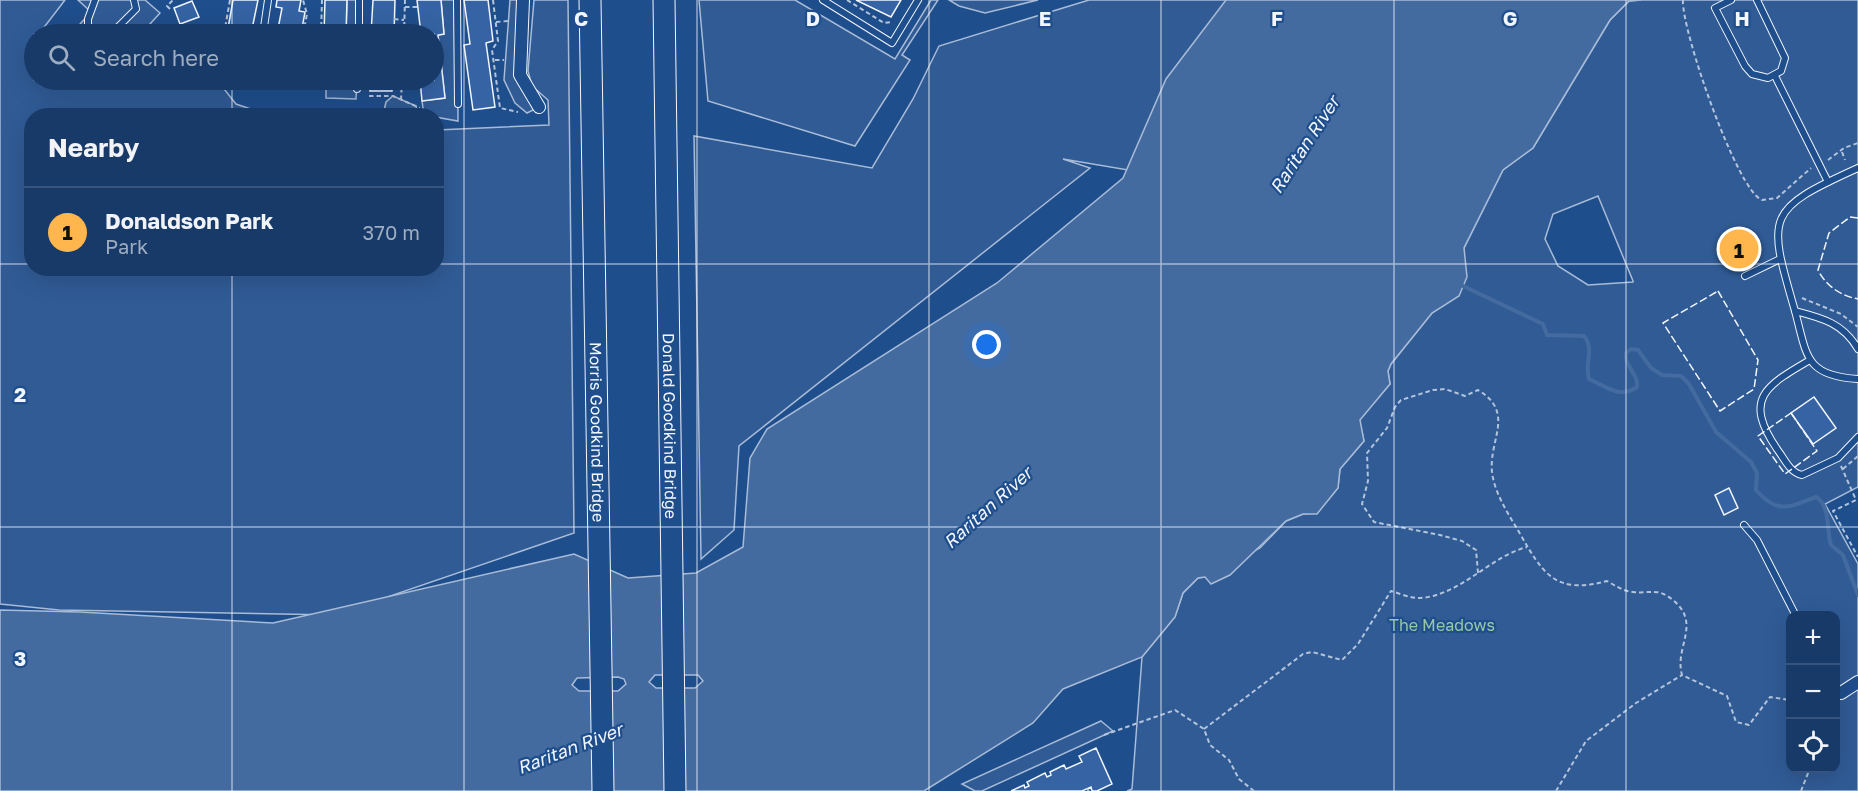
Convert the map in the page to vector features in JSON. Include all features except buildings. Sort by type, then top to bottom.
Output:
[{"type":"highway","name":"Morris Goodkind Bridge","points":[[590,0],[603,791]]},
{"type":"highway","name":"Donald Goodkind Bridge","points":[[664,0],[663,60],[675,791]]},
{"type":"street","points":[[523,0],[520,75],[539,107]]},
{"type":"street","points":[[1840,690],[1858,682]]},
{"type":"lane","points":[[88,24],[95,0]]},
{"type":"lane","points":[[121,24],[136,9],[134,0]]},
{"type":"lane","points":[[264,24],[268,0]]},
{"type":"lane","points":[[358,24],[359,0]]},
{"type":"lane","points":[[457,0],[458,104]]},
{"type":"lane","points":[[823,0],[892,43],[918,0]]},
{"type":"lane","points":[[1731,0],[1715,8],[1745,66],[1760,77],[1775,76],[1781,71],[1785,58],[1757,0]]},
{"type":"lane","points":[[1775,76],[1828,182]]},
{"type":"lane","points":[[1858,168],[1807,192],[1783,214],[1777,239],[1780,259],[1810,360],[1823,374],[1858,378]]},
{"type":"lane","points":[[1745,276],[1780,259]]},
{"type":"lane","points":[[1795,311],[1836,323],[1851,336],[1858,349]]},
{"type":"lane","points":[[1810,360],[1787,373],[1767,391],[1760,403],[1760,419],[1765,431],[1798,474],[1808,474],[1838,458],[1858,437]]},
{"type":"lane","points":[[1744,525],[1757,540],[1794,611]]},
{"type":"path","points":[[170,9],[167,6],[173,0]]},
{"type":"path","points":[[226,24],[230,0]]},
{"type":"path","points":[[303,0],[307,14],[305,24]]},
{"type":"path","points":[[321,24],[322,0]]},
{"type":"path","points":[[404,24],[405,0]]},
{"type":"path","points":[[493,0],[498,41],[492,50],[500,108],[518,112]]},
{"type":"path","points":[[847,0],[884,23],[891,23],[895,18]]},
{"type":"path","points":[[1683,0],[1687,29],[1702,78],[1717,119],[1750,191],[1762,200],[1777,198],[1813,167]]},
{"type":"path","points":[[405,8],[418,7]]},
{"type":"path","points":[[394,19],[404,20]]},
{"type":"path","points":[[496,22],[508,21]]},
{"type":"path","points":[[494,60],[504,60]]},
{"type":"path","points":[[401,100],[402,90]]},
{"type":"path","points":[[369,96],[393,96],[420,108]]},
{"type":"path","points":[[1828,160],[1858,143]]},
{"type":"path","points":[[1842,150],[1845,160]]},
{"type":"path","points":[[1799,292],[1803,298],[1841,314],[1858,327]]},
{"type":"path","points":[[1478,573],[1476,550],[1462,542],[1374,522],[1362,504],[1368,481],[1367,453],[1387,428],[1395,407],[1401,400],[1421,392],[1445,389],[1459,396],[1465,396],[1478,390],[1488,396],[1500,416],[1491,459],[1492,477],[1501,501],[1539,567],[1549,578],[1559,582],[1587,587],[1607,581],[1619,588],[1635,592],[1656,590],[1672,599],[1684,611],[1688,621],[1680,667],[1682,675]]},
{"type":"path","points":[[1843,469],[1858,456]]},
{"type":"path","points":[[1838,458],[1856,500],[1833,511],[1858,557]]},
{"type":"path","points":[[1204,729],[1303,654],[1312,652],[1342,660],[1358,644],[1390,591],[1417,598],[1442,592],[1478,573],[1505,555],[1527,547]]},
{"type":"path","points":[[1682,675],[1727,696],[1736,722],[1744,725],[1749,725],[1770,697],[1786,699]]},
{"type":"path","points":[[1556,791],[1586,741],[1621,714],[1682,675]]},
{"type":"path","points":[[1104,735],[1175,710],[1204,729],[1210,745],[1229,760],[1239,779],[1254,791]]},
{"type":"path","points":[[1801,791],[1808,773]]},
{"type":"shaded area","points":[[0,0],[65,0],[47,24],[24,24],[24,90],[225,90],[236,104],[248,108],[24,108],[24,276],[444,276],[444,130],[549,125],[548,100],[532,86],[528,71],[534,0],[568,0],[574,533],[335,615],[59,610],[0,604]]},
{"type":"shaded area","points":[[78,0],[145,0],[160,13],[150,24],[80,24],[91,12]]},
{"type":"shaded area","points":[[347,0],[359,0],[359,24],[346,24]]},
{"type":"shaded area","points":[[441,0],[457,0],[458,121],[444,119],[444,108],[423,108],[422,101],[445,98]]},
{"type":"shaded area","points":[[510,0],[523,0],[519,63],[539,107],[527,113],[515,103],[504,80]]},
{"type":"shaded area","points":[[699,0],[795,0],[895,59],[931,0],[938,0],[902,55],[910,60],[855,146],[708,101]]},
{"type":"shaded area","points":[[949,0],[1038,0],[985,13],[959,6]]},
{"type":"shaded area","points":[[1089,0],[1292,0],[1128,170],[1063,159],[1090,168],[739,446],[734,530],[701,559],[694,136],[872,168],[913,99],[939,46]]},
{"type":"shaded area","name":"The Meadows","points":[[1641,0],[1858,0],[1858,487],[1825,504],[1858,564],[1858,791],[1127,791],[1132,789],[1142,657],[1175,617],[1183,593],[1198,578],[1205,577],[1260,548],[1286,521],[1303,514],[1317,513],[1338,488],[1340,469],[1364,441],[1359,420],[1390,384],[1388,371],[1391,364],[1432,313],[1459,295],[1464,248],[1503,170],[1533,148],[1610,20],[1629,1]],"holes":[[[1598,196],[1633,281],[1588,285],[1558,266],[1545,239],[1553,214]]]},
{"type":"shaded area","points":[[326,90],[356,90],[356,99],[326,98]]},
{"type":"shaded area","points":[[393,96],[416,108],[385,108],[386,102]]},
{"type":"shaded area","points":[[1101,721],[1113,731],[982,791],[975,791],[962,784]]},
{"type":"water","name":"Raritan River","points":[[1226,0],[1641,0],[1629,1],[1610,20],[1533,148],[1503,170],[1464,248],[1467,277],[1459,296],[1432,313],[1391,364],[1388,371],[1390,384],[1360,420],[1364,441],[1340,469],[1338,488],[1317,514],[1303,514],[1286,521],[1230,575],[1211,584],[1205,577],[1198,578],[1183,593],[1175,617],[1142,657],[1063,689],[1033,723],[924,791],[0,791],[0,610],[80,612],[273,623],[574,554],[628,578],[696,573],[743,547],[750,458],[767,429],[997,283],[1123,178],[1166,79]]},
{"type":"pier","points":[[655,675],[698,675],[703,681],[695,688],[656,688],[649,682]]},
{"type":"pier","points":[[618,677],[624,679],[626,684],[618,691],[579,691],[572,685],[577,678]]},
{"type":"waterway","points":[[1461,285],[1543,324],[1547,335],[1584,336],[1589,346],[1589,379],[1608,388],[1625,392],[1637,387],[1636,378],[1626,358],[1626,353],[1631,349],[1638,350],[1651,368],[1662,375],[1681,376],[1689,384],[1716,432],[1751,462],[1757,473],[1756,490],[1764,498],[1784,507],[1816,497],[1821,501],[1826,512],[1831,545],[1843,555],[1858,595]]},
{"type":"fence","points":[[1858,218],[1850,217],[1829,233],[1818,270],[1825,281],[1835,289],[1858,299]]},
{"type":"fence","points":[[1718,291],[1758,360],[1754,389],[1720,411],[1663,323],[1718,291]]},
{"type":"fence","points":[[1791,413],[1817,451],[1785,474],[1758,436],[1791,413]]},
{"type":"place","name":"Donaldson Park","points":[[1739,249]]}]
